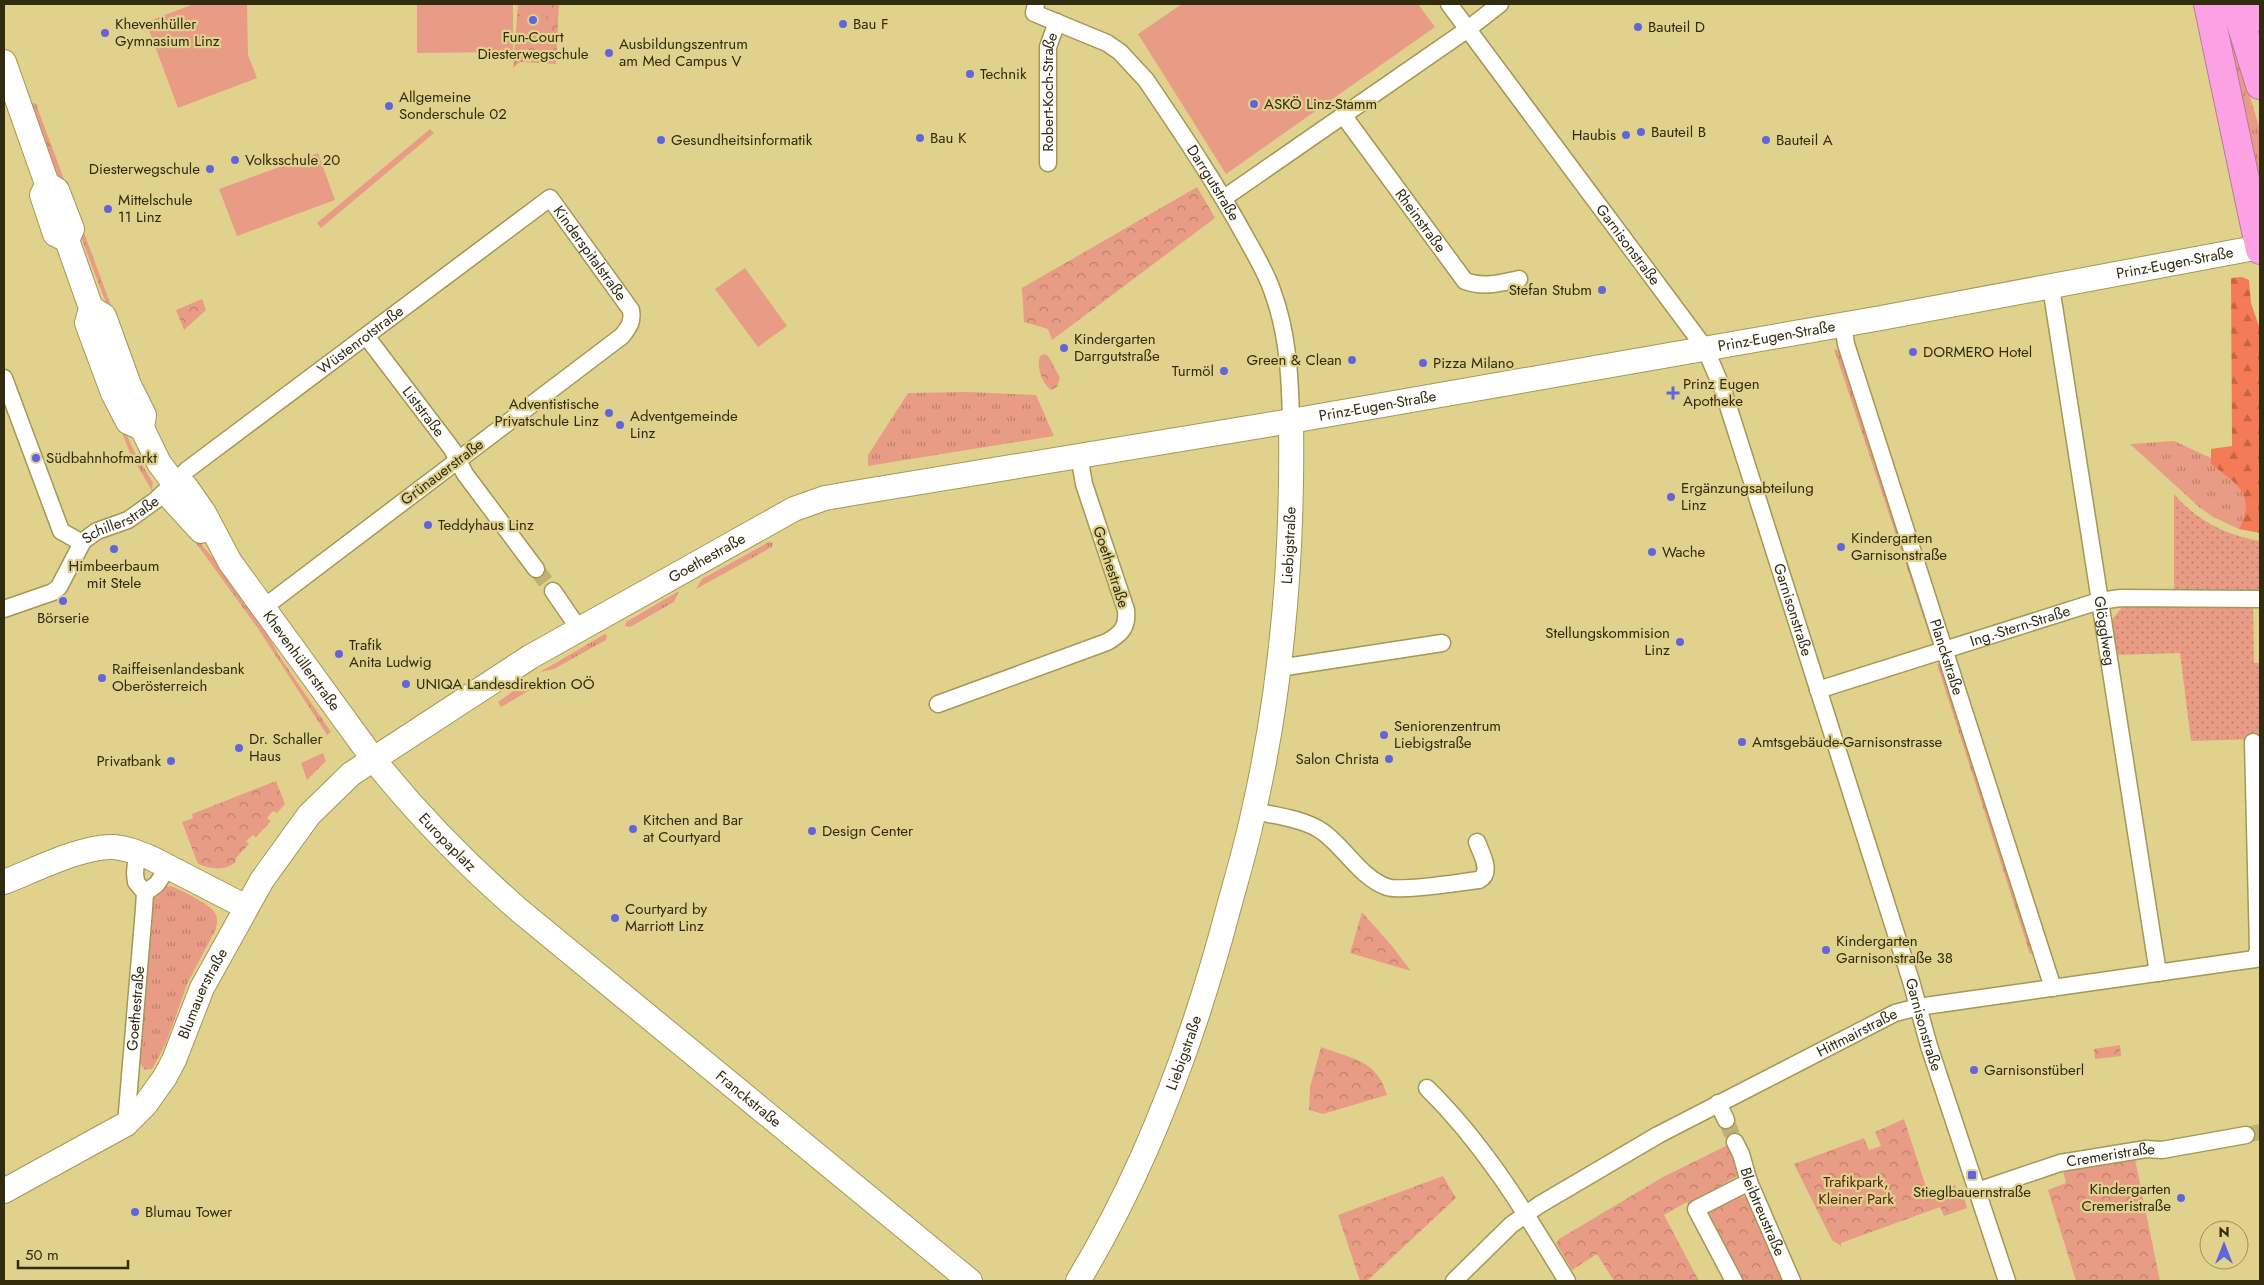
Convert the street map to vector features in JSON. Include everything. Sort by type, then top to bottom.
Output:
[{"type":"highway","points":[[2208,4],[2260,248]]},
{"type":"highway","points":[[2235,4],[2260,85]]},
{"type":"highway","points":[[2256,4],[2260,17]]},
{"type":"main road","name":"Khevenhüllerstraße","points":[[4,62],[47,184],[57,190],[72,229],[67,240],[91,308],[87,324],[113,393],[128,422],[142,428],[159,463],[174,483],[186,487],[204,513],[230,562],[374,760]]},
{"type":"main road","name":"Prinz-Eugen-Straße","points":[[1291,420],[2051,287],[2260,248]]},
{"type":"main road","name":"Goethestraße","points":[[374,760],[530,657],[794,508],[825,498],[1291,420]]},
{"type":"main road","name":"Liebigstraße","points":[[1078,1281],[1094,1255],[1131,1182],[1171,1087],[1197,1016],[1220,940],[1254,811],[1279,668],[1291,526],[1291,420]]},
{"type":"main road","name":"Blumauerstraße","points":[[4,1191],[126,1124],[145,1105],[165,1077],[177,1053],[202,988],[262,880],[309,815],[351,774],[374,760]]},
{"type":"main road","name":"Europaplatz","points":[[374,760],[396,788],[468,864],[528,917]]},
{"type":"main road","points":[[4,882],[91,849],[115,847],[137,852],[246,908]]},
{"type":"main road","name":"Franckstraße","points":[[528,917],[970,1281]]},
{"type":"street","name":"Garnisonstraße","points":[[1449,4],[1705,348],[1722,390],[1929,1046],[2007,1281]]},
{"type":"street","points":[[1224,198],[1468,29],[1500,4]]},
{"type":"street","name":"Darrgutstraße","points":[[1035,8],[1057,22],[1107,43],[1133,64],[1146,80],[1224,198],[1273,292],[1279,312],[1288,362],[1291,420]]},
{"type":"street","name":"Robert-Koch-Straße","points":[[1048,163],[1048,47],[1057,22]]},
{"type":"street","name":"Rheinstraße","points":[[1343,116],[1465,281],[1474,285],[1486,285],[1519,279]]},
{"type":"street","name":"Kinderspitalstraße","points":[[550,198],[631,310]]},
{"type":"street","name":"Wüstenrotstraße","points":[[174,483],[187,470],[550,198]]},
{"type":"street","name":"Glögglweg","points":[[2051,287],[2158,973]]},
{"type":"street","name":"Grünauerstraße","points":[[263,608],[622,336],[630,326],[632,319],[631,310]]},
{"type":"street","name":"Planckstraße","points":[[1842,324],[1846,344],[2054,988]]},
{"type":"street","name":"Liststraße","points":[[366,336],[452,449],[465,474],[534,566]]},
{"type":"street","points":[[4,378],[61,531],[82,543]]},
{"type":"street","name":"Goethestraße","points":[[938,704],[1107,642],[1120,635],[1125,627],[1127,620],[1126,610],[1084,484],[1079,455]]},
{"type":"street","name":"Schillerstraße","points":[[4,609],[53,592],[59,586],[82,543],[97,531],[128,520],[156,500],[174,483]]},
{"type":"street","points":[[553,591],[579,628]]},
{"type":"street","name":"Ing.-Stern-Straße","points":[[1818,690],[2100,601],[2121,598],[2260,599]]},
{"type":"street","points":[[1279,668],[1442,643]]},
{"type":"street","points":[[2253,742],[2258,960]]},
{"type":"street","points":[[1254,811],[1309,824],[1322,831],[1348,857],[1380,883],[1388,887],[1397,888],[1479,880],[1486,873],[1477,842]]},
{"type":"street","name":"Goethestraße","points":[[126,1124],[140,887],[134,865],[137,852]]},
{"type":"street","points":[[140,887],[157,884],[168,867]]},
{"type":"street","name":"Hittmairstraße","points":[[1454,1281],[1511,1224],[1635,1147],[1895,1013],[1918,1007],[2258,960]]},
{"type":"street","points":[[1428,1088],[1449,1109],[1479,1145],[1526,1214],[1567,1281]]},
{"type":"street","points":[[1718,1103],[1726,1120]]},
{"type":"street","name":"Cremeristraße","points":[[1977,1191],[2060,1163],[2146,1148],[2162,1150],[2255,1133]]},
{"type":"street","name":"Bleibtreustraße","points":[[1735,1142],[1741,1154],[1749,1182],[1792,1281]]},
{"type":"street","points":[[1734,1281],[1696,1209],[1749,1182]]},
{"type":"green space","points":[[194,4],[247,4],[248,55],[257,78],[178,108],[146,22]]},
{"type":"green space","points":[[417,4],[513,4],[513,52],[417,53]]},
{"type":"green space","points":[[518,4],[559,4],[556,64],[520,62],[513,68]]},
{"type":"green space","name":"Fun-Court Diesterwegschule","points":[[521,4],[547,4],[545,37],[519,35]]},
{"type":"green space","name":"ASKÖ Linz-Stamm","points":[[1182,4],[1418,4],[1435,27],[1226,174],[1138,34]]},
{"type":"green space","points":[[2217,4],[2226,17],[2260,130],[2260,200]]},
{"type":"green space","points":[[34,103],[65,182],[61,184],[31,104]]},
{"type":"green space","points":[[430,129],[434,133],[321,228],[317,223]]},
{"type":"green space","points":[[318,153],[335,200],[237,236],[219,189]]},
{"type":"green space","points":[[1197,187],[1215,218],[1052,340],[1048,329],[1024,322],[1022,288]]},
{"type":"green space","points":[[77,214],[134,367],[131,369],[73,216]]},
{"type":"green space","points":[[745,268],[787,326],[758,347],[715,289]]},
{"type":"green space","points":[[2242,277],[2249,280],[2251,303],[2260,329],[2260,533],[2239,529],[2244,517],[2245,498],[2236,484],[2211,464],[2211,449],[2232,446],[2231,278]]},
{"type":"green space","points":[[202,299],[206,310],[184,330],[176,310]]},
{"type":"green space","points":[[1834,349],[1839,351],[1935,639],[1934,643],[1932,643]]},
{"type":"green space","points":[[1045,354],[1049,357],[1060,378],[1057,387],[1051,390],[1045,383],[1039,370],[1040,356]]},
{"type":"green space","points":[[968,392],[1036,395],[1054,436],[868,466],[868,455],[908,393]]},
{"type":"green space","points":[[113,405],[134,451],[153,483],[152,491],[130,453],[112,407]]},
{"type":"green space","points":[[2174,441],[2211,458],[2211,464],[2242,490],[2246,506],[2239,529],[2213,517],[2199,507],[2130,444]]},
{"type":"green space","points":[[2174,494],[2202,519],[2224,531],[2260,541],[2260,590],[2174,590]]},
{"type":"green space","points":[[173,511],[218,564],[259,619],[280,657],[331,732],[327,735],[259,630],[196,543],[169,514]]},
{"type":"green space","points":[[769,542],[773,543],[772,547],[696,589],[702,579]]},
{"type":"green space","points":[[679,591],[674,602],[630,627],[625,626],[626,622]]},
{"type":"green space","points":[[2253,606],[2254,663],[2260,663],[2260,767],[2259,739],[2191,741],[2180,653],[2117,655],[2112,620],[2122,607]]},
{"type":"green space","points":[[605,634],[607,636],[606,640],[554,669],[540,672]]},
{"type":"green space","points":[[1937,664],[1942,664],[2035,952],[2030,954]]},
{"type":"green space","points":[[547,680],[501,707],[498,702],[519,687]]},
{"type":"green space","points":[[323,753],[326,761],[307,780],[301,763]]},
{"type":"green space","points":[[276,781],[285,804],[277,813],[273,811],[267,818],[271,821],[256,837],[253,835],[246,841],[249,844],[236,858],[235,863],[231,866],[217,868],[198,864],[182,822],[193,818],[192,814]]},
{"type":"green space","points":[[171,886],[212,909],[217,917],[217,925],[188,982],[166,1043],[152,1069],[145,1070],[139,1062],[153,897],[164,887]]},
{"type":"green space","points":[[1362,912],[1392,946],[1411,971],[1350,953]]},
{"type":"green space","points":[[2120,1045],[2121,1056],[2095,1059],[2094,1049]]},
{"type":"green space","points":[[1321,1047],[1362,1062],[1377,1074],[1383,1083],[1387,1095],[1323,1114],[1309,1110],[1310,1087]]},
{"type":"green space","name":"Trafikpark, Kleiner Park","points":[[1904,1119],[1928,1193],[1955,1185],[1958,1195],[1963,1194],[1967,1208],[1944,1216],[1940,1207],[1841,1243],[1841,1246],[1832,1240],[1794,1164],[1864,1138],[1869,1150],[1881,1146],[1875,1132]]},
{"type":"green space","points":[[1732,1143],[1739,1170],[1737,1176],[1689,1204],[1687,1202],[1664,1215],[1699,1281],[1614,1281],[1597,1254],[1572,1270],[1556,1243],[1559,1239],[1663,1177]]},
{"type":"green space","points":[[2135,1159],[2160,1281],[2076,1281],[2048,1190],[2066,1183],[2063,1171]]},
{"type":"green space","points":[[1443,1176],[1456,1198],[1367,1281],[1360,1281],[1338,1215]]},
{"type":"green space","points":[[1739,1196],[1749,1197],[1786,1281],[1739,1281],[1707,1215],[1709,1212]]},
{"type":"tunnel","points":[[536,569],[553,591]]},
{"type":"tunnel","points":[[1726,1120],[1735,1142]]},
{"type":"tunnel","points":[[2246,1135],[2260,1132]]},
{"type":"place","name":"Fun-Court Diesterwegschule","points":[[533,20]]},
{"type":"place","name":"Bau F","points":[[843,24]]},
{"type":"place","name":"Bauteil D","points":[[1638,27]]},
{"type":"place","name":"Khevenhüller Gymnasium Linz","points":[[105,33]]},
{"type":"place","name":"Ausbildungszentrum am Med Campus V","points":[[609,53]]},
{"type":"place","name":"Technik","points":[[970,74]]},
{"type":"place","name":"ASKÖ Linz-Stamm","points":[[1254,104]]},
{"type":"place","name":"Allgemeine Sonderschule 02","points":[[389,106]]},
{"type":"place","name":"Bauteil B","points":[[1641,132]]},
{"type":"place","name":"Haubis","points":[[1626,135]]},
{"type":"place","name":"Bau K","points":[[920,138]]},
{"type":"place","name":"Gesundheitsinformatik","points":[[661,140]]},
{"type":"place","name":"Bauteil A","points":[[1766,140]]},
{"type":"place","name":"Volksschule 20","points":[[235,160]]},
{"type":"place","name":"Diesterwegschule","points":[[210,169]]},
{"type":"place","name":"Mittelschule 11 Linz","points":[[108,209]]},
{"type":"place","name":"Stefan Stubm","points":[[1602,290]]},
{"type":"place","name":"Kindergarten Darrgutstraße","points":[[1064,348]]},
{"type":"place","name":"DORMERO Hotel","points":[[1913,352]]},
{"type":"place","name":"Green & Clean","points":[[1352,360]]},
{"type":"place","name":"Pizza Milano","points":[[1423,363]]},
{"type":"place","name":"Turmöl","points":[[1224,371]]},
{"type":"place","name":"Prinz Eugen Apotheke","points":[[1673,393]]},
{"type":"place","name":"Adventistische Privatschule Linz","points":[[609,413]]},
{"type":"place","name":"Adventgemeinde Linz","points":[[620,425]]},
{"type":"place","name":"Südbahnhofmarkt","points":[[36,458]]},
{"type":"place","name":"Ergänzungsabteilung Linz","points":[[1671,497]]},
{"type":"place","name":"Teddyhaus Linz","points":[[428,525]]},
{"type":"place","name":"Kindergarten Garnisonstraße","points":[[1841,547]]},
{"type":"place","name":"Himbeerbaum mit Stele","points":[[114,549]]},
{"type":"place","name":"Wache","points":[[1652,552]]},
{"type":"place","name":"Börserie","points":[[63,601]]},
{"type":"place","name":"Stellungskommision Linz","points":[[1680,642]]},
{"type":"place","name":"Trafik Anita Ludwig","points":[[339,654]]},
{"type":"place","name":"Raiffeisenlandesbank Oberösterreich","points":[[102,678]]},
{"type":"place","name":"UNIQA Landesdirektion OÖ","points":[[406,684]]},
{"type":"place","name":"Seniorenzentrum Liebigstraße","points":[[1384,735]]},
{"type":"place","name":"Amtsgebäude-Garnisonstrasse","points":[[1742,742]]},
{"type":"place","name":"Dr. Schaller Haus","points":[[239,748]]},
{"type":"place","name":"Salon Christa","points":[[1389,759]]},
{"type":"place","name":"Privatbank","points":[[171,761]]},
{"type":"place","name":"Kitchen and Bar at Courtyard","points":[[633,829]]},
{"type":"place","name":"Design Center","points":[[812,831]]},
{"type":"place","name":"Courtyard by Marriott Linz","points":[[615,918]]},
{"type":"place","name":"Kindergarten Garnisonstraße 38","points":[[1826,950]]},
{"type":"place","name":"Garnisonstüberl","points":[[1974,1070]]},
{"type":"place","name":"Stieglbauernstraße","points":[[1972,1175]]},
{"type":"place","name":"Kindergarten Cremeristraße","points":[[2181,1198]]},
{"type":"place","name":"Blumau Tower","points":[[135,1212]]}]
